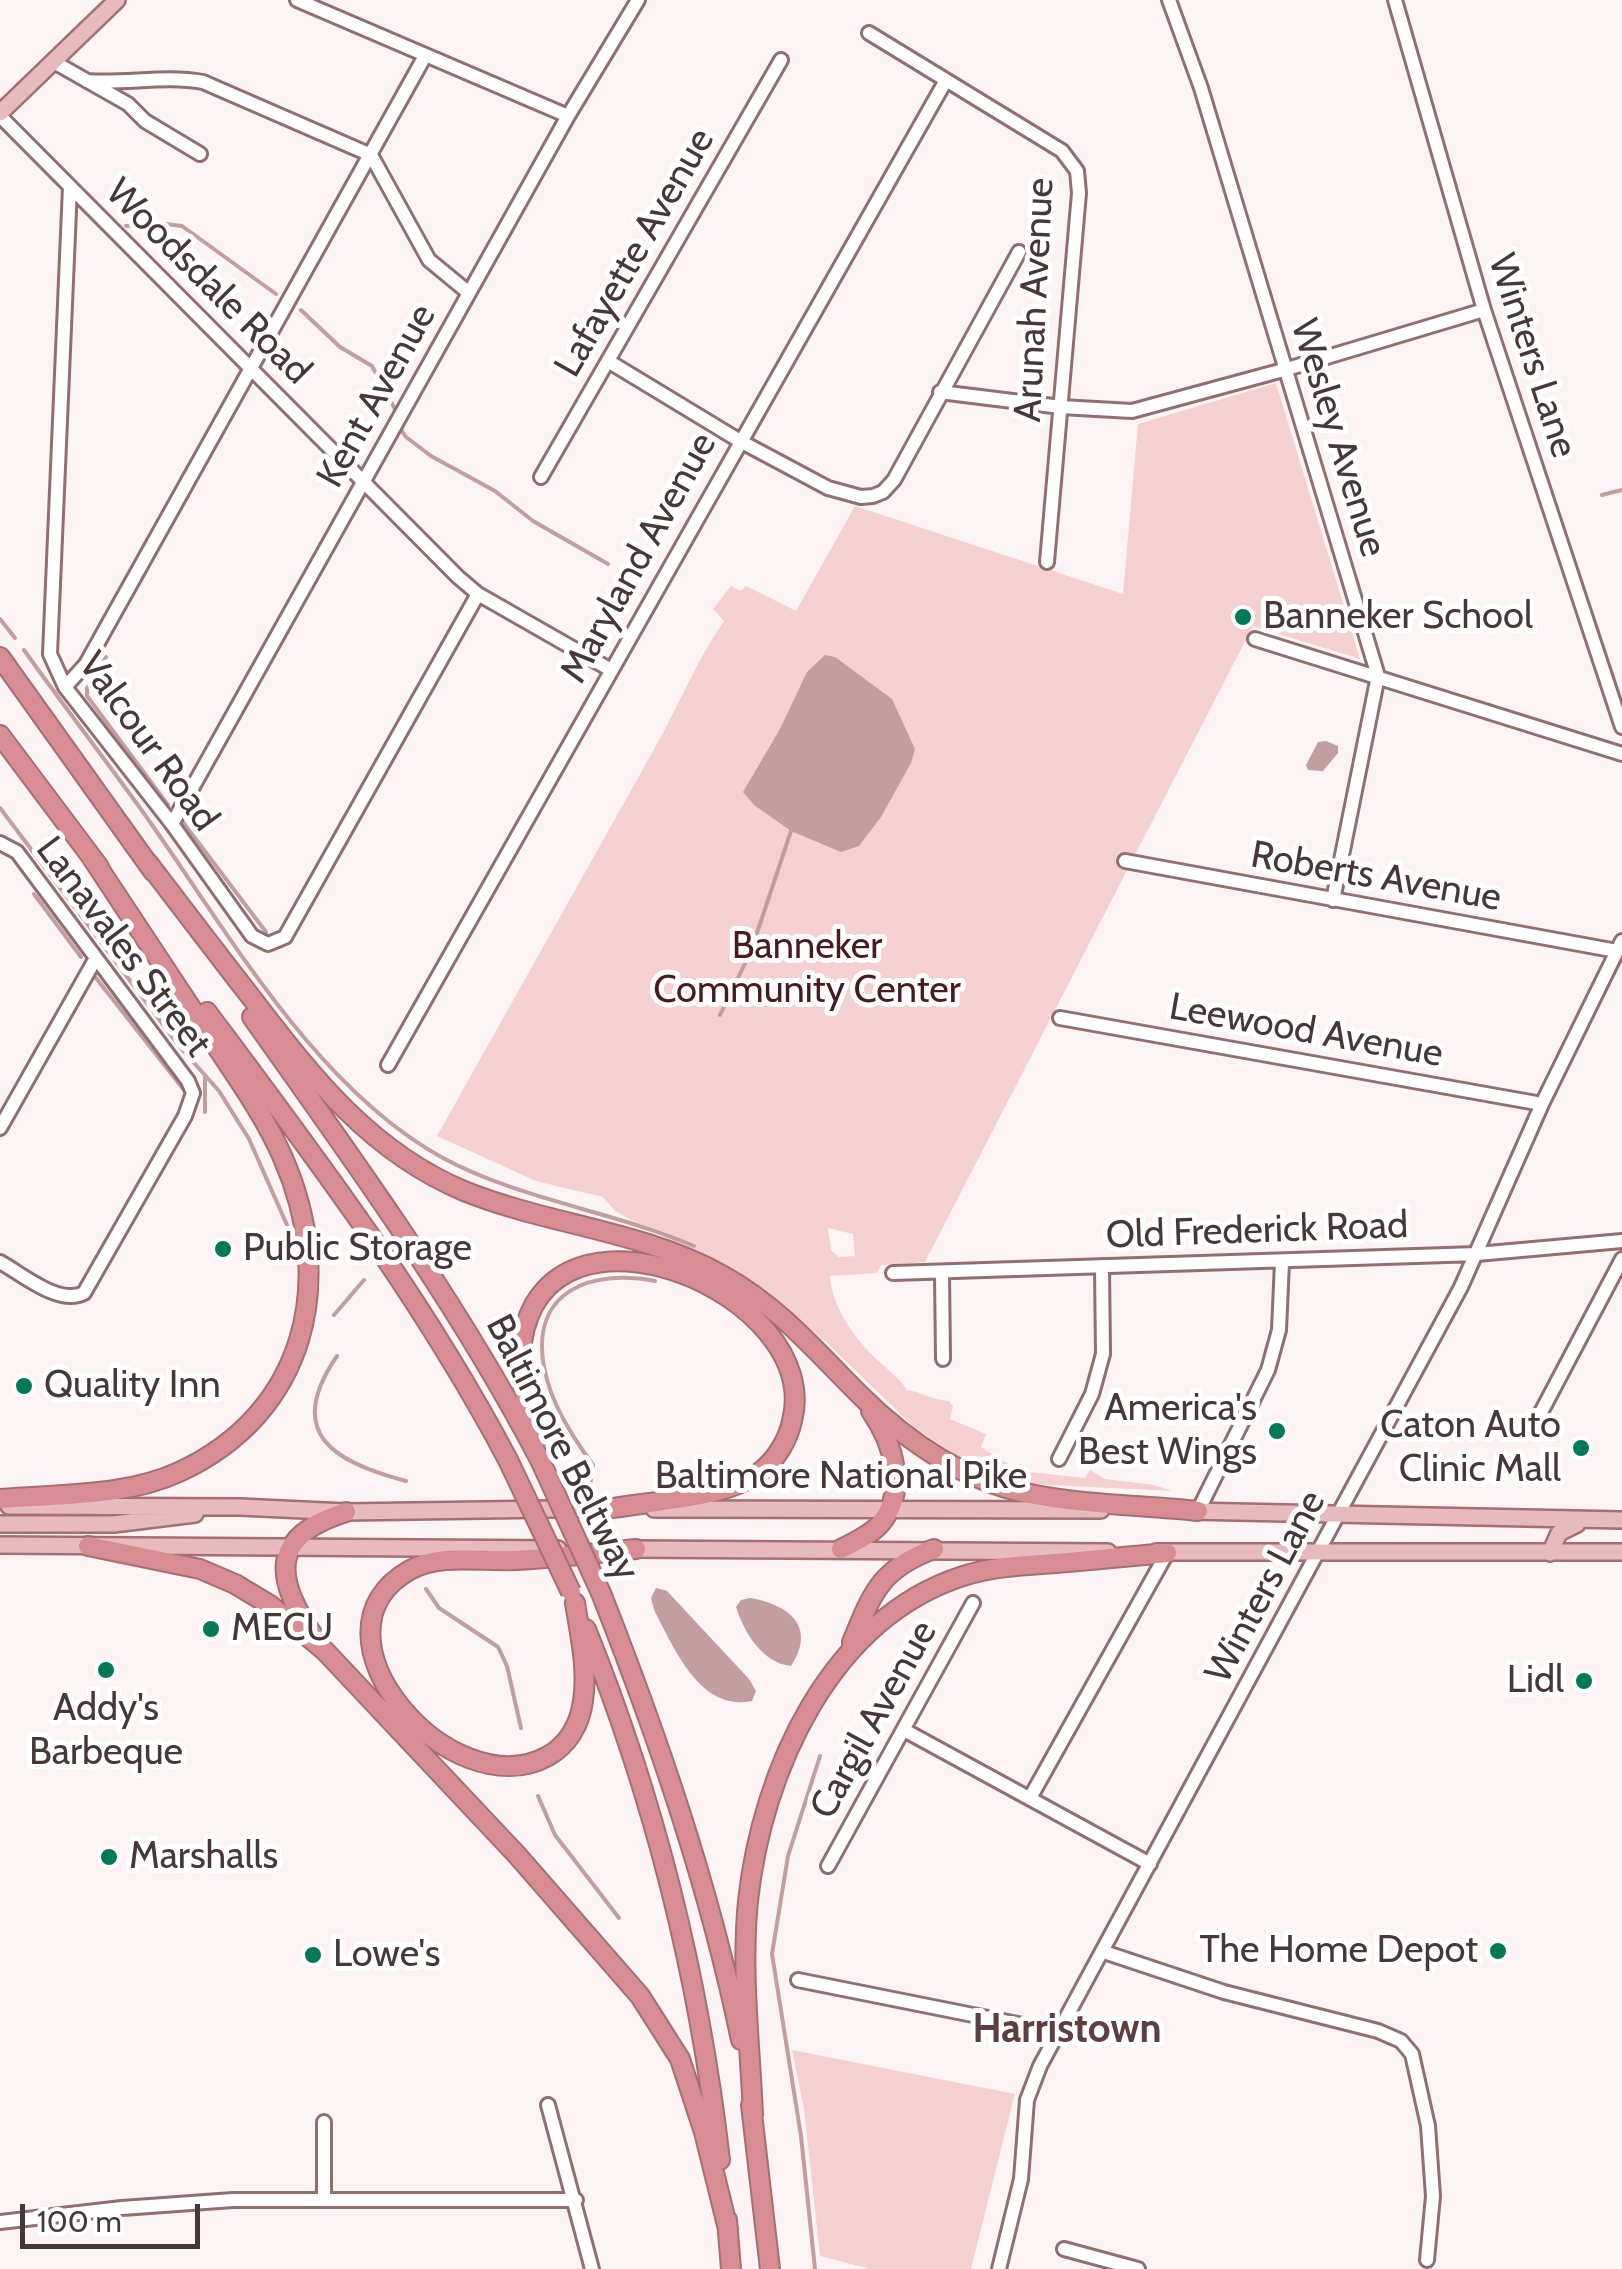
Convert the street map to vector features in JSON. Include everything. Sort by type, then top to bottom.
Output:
[{"type":"highway","name":"Baltimore Beltway","points":[[0,658],[148,863],[439,1284],[540,1460],[601,1593],[656,1736],[702,1874],[725,1965],[753,2114],[770,2269]]},
{"type":"highway","name":"Baltimore Beltway","points":[[0,735],[374,1238],[458,1368],[508,1460],[573,1597],[632,1752],[671,1884],[713,2104],[731,2269]]},
{"type":"highway","points":[[0,1502],[130,1486],[176,1474],[210,1455],[259,1414],[276,1391],[303,1332],[310,1296],[310,1262],[296,1190],[269,1128],[92,858]]},
{"type":"highway","points":[[148,863],[319,1084],[393,1154],[467,1192],[656,1244],[709,1268],[776,1311],[859,1395],[924,1448],[953,1466],[988,1481],[1047,1496],[1198,1510]]},
{"type":"highway","points":[[540,1460],[521,1365],[522,1343],[534,1306],[547,1290],[576,1267],[618,1259],[666,1269],[718,1292],[765,1330],[790,1368],[795,1408],[784,1444],[759,1473],[735,1485],[612,1508]]},
{"type":"highway","points":[[841,1549],[882,1523],[895,1494],[894,1461],[878,1422],[859,1395]]},
{"type":"highway","points":[[325,1652],[306,1624],[289,1586],[286,1562],[289,1546],[307,1527],[346,1512]]},
{"type":"highway","points":[[88,1546],[179,1563],[220,1576],[270,1605],[325,1652],[517,1855],[640,1996],[670,2042],[690,2086],[728,2230]]},
{"type":"highway","points":[[573,1597],[584,1664],[581,1714],[564,1744],[536,1762],[499,1766],[478,1761],[438,1742],[421,1730],[392,1696],[372,1654],[372,1616],[380,1598],[413,1568],[449,1560],[514,1560],[636,1549]]},
{"type":"highway","points":[[753,2114],[746,1930],[761,1833],[786,1758],[817,1697],[848,1652],[884,1578],[908,1558],[934,1549]]},
{"type":"highway","points":[[848,1652],[910,1600],[962,1576],[1020,1564],[1167,1552]]},
{"type":"main road","points":[[0,114],[116,0]]},
{"type":"main road","name":"Baltimore National Pike","points":[[0,1502],[346,1512],[612,1508],[1198,1510],[1622,1520]]},
{"type":"main road","points":[[0,1524],[114,1524],[240,1507]]},
{"type":"main road","points":[[1550,1553],[1560,1532],[1585,1521]]},
{"type":"main road","name":"Baltimore National Pike","points":[[0,1546],[1622,1552]]},
{"type":"street","points":[[296,0],[568,116]]},
{"type":"street","name":"Kent Avenue","points":[[172,824],[568,116],[638,0]]},
{"type":"street","name":"Wesley Avenue","points":[[1169,0],[1201,88],[1378,676],[1333,900]]},
{"type":"street","name":"Winters Lane","points":[[1396,0],[1484,310],[1622,727]]},
{"type":"street","name":"Arunah Avenue","points":[[868,33],[1062,151],[1078,172],[1047,562]]},
{"type":"street","points":[[66,687],[86,664],[425,56]]},
{"type":"street","name":"Lafayette Avenue","points":[[541,477],[781,60]]},
{"type":"street","points":[[54,62],[128,104],[146,121],[200,154]]},
{"type":"street","points":[[87,81],[124,84],[183,78],[203,82],[371,155],[418,245],[442,272],[469,292]]},
{"type":"street","name":"Maryland Avenue","points":[[388,1065],[945,82]]},
{"type":"street","name":"Woodsdale Road","points":[[0,114],[442,563],[478,594],[611,670]]},
{"type":"street","name":"Valcour Road","points":[[70,187],[49,637],[54,668],[252,936],[268,944],[285,937],[478,594]]},
{"type":"street","points":[[608,361],[740,441],[828,488],[873,496],[894,480],[1019,252]]},
{"type":"street","points":[[940,392],[1061,407],[1132,411],[1484,310]]},
{"type":"street","points":[[1254,639],[1622,754]]},
{"type":"street","name":"Lanavales Street","points":[[0,843],[17,852],[188,1081],[193,1094],[91,1283],[76,1297],[56,1294],[0,1262]]},
{"type":"street","name":"Roberts Avenue","points":[[1125,861],[1333,900],[1619,946]]},
{"type":"street","name":"Winters Lane","points":[[999,2269],[1021,2179],[1027,2100],[1058,2032],[1477,1254],[1542,1104],[1619,946]]},
{"type":"street","points":[[0,1128],[96,958]]},
{"type":"street","name":"Leewood Avenue","points":[[1060,1018],[1542,1104]]},
{"type":"street","name":"Old Frederick Road","points":[[893,1273],[1477,1254],[1622,1241]]},
{"type":"street","points":[[1538,1418],[1622,1259]]},
{"type":"street","points":[[1198,1510],[1268,1370],[1280,1330],[1282,1262]]},
{"type":"street","points":[[1059,1459],[1092,1394],[1104,1354],[1102,1266]]},
{"type":"street","points":[[942,1273],[943,1359]]},
{"type":"street","points":[[1030,1798],[1167,1552]]},
{"type":"street","name":"Cargil Avenue","points":[[828,1866],[973,1603]]},
{"type":"street","points":[[904,1730],[1150,1864]]},
{"type":"street","points":[[1104,1952],[1224,1992],[1378,2031],[1401,2041],[1414,2063],[1432,2156],[1434,2196],[1427,2260]]},
{"type":"street","points":[[798,1980],[1058,2032]]},
{"type":"street","points":[[548,2105],[592,2269]]},
{"type":"street","points":[[324,2122],[324,2198]]},
{"type":"street","points":[[0,2222],[179,2203],[324,2198],[576,2200]]},
{"type":"street","points":[[1064,2248],[1137,2269]]},
{"type":"green space","name":"Banneker Community Center","points":[[1276,383],[1360,659],[1253,626],[925,1262],[881,1265],[877,1273],[830,1276],[841,1313],[874,1357],[907,1390],[949,1401],[953,1406],[950,1419],[986,1434],[981,1447],[1019,1471],[1085,1478],[1090,1470],[1105,1479],[1172,1491],[1028,1484],[974,1468],[913,1426],[827,1343],[768,1293],[615,1211],[603,1197],[536,1181],[437,1136],[724,621],[713,609],[731,586],[741,591],[746,586],[796,611],[855,506],[1123,594],[1138,424]],"holes":[[[828,1228],[853,1234],[855,1256],[839,1257],[831,1250]]]},
{"type":"green space","points":[[792,2050],[1015,2094],[971,2269],[870,2269],[820,2256],[804,2109]]},
{"type":"shaded area","points":[[825,655],[835,657],[892,699],[915,749],[881,817],[859,846],[841,852],[791,831],[754,805],[743,792],[807,672]]},
{"type":"shaded area","points":[[1318,742],[1338,746],[1338,753],[1323,771],[1308,770],[1306,765]]},
{"type":"shaded area","points":[[656,1588],[667,1591],[749,1679],[756,1691],[752,1701],[734,1702],[718,1697],[691,1674],[654,1610],[651,1598]]},
{"type":"shaded area","points":[[750,1598],[786,1612],[800,1628],[799,1652],[791,1666],[771,1659],[749,1636],[736,1607],[741,1600]]},
{"type":"waterway","points":[[126,226],[182,226],[276,294]]},
{"type":"waterway","points":[[301,310],[340,347],[372,366],[397,413]]},
{"type":"waterway","points":[[400,428],[431,456],[495,491],[533,521],[608,564]]},
{"type":"waterway","points":[[1602,495],[1622,490]]},
{"type":"waterway","points":[[0,619],[15,638]]},
{"type":"waterway","points":[[24,650],[280,1007],[356,1093],[398,1129],[473,1172],[694,1246]]},
{"type":"waterway","points":[[106,657],[87,688],[87,696],[168,805]]},
{"type":"waterway","points":[[0,808],[180,1047],[219,1091],[249,1139],[287,1225]]},
{"type":"waterway","points":[[179,817],[266,932]]},
{"type":"waterway","points":[[720,1015],[751,951],[791,831]]},
{"type":"waterway","points":[[34,894],[81,957]]},
{"type":"waterway","points":[[96,978],[184,1090]]},
{"type":"waterway","points":[[205,1077],[205,1112]]},
{"type":"waterway","points":[[590,1486],[593,1465],[563,1419],[547,1381],[542,1341],[547,1319],[556,1303],[589,1283],[632,1278],[655,1281]]},
{"type":"waterway","points":[[334,1315],[364,1280]]},
{"type":"waterway","points":[[337,1356],[315,1405],[316,1424],[324,1440],[357,1464],[406,1481]]},
{"type":"waterway","points":[[426,1589],[439,1608],[498,1647],[507,1666],[521,1728]]},
{"type":"waterway","points":[[815,2269],[801,2136],[772,1954],[788,1856],[820,1756]]},
{"type":"waterway","points":[[538,1796],[555,1835],[619,1918]]},
{"type":"place","name":"Banneker School","points":[[1243,617]]},
{"type":"place","name":"Public Storage","points":[[223,1249]]},
{"type":"place","name":"Quality Inn","points":[[24,1386]]},
{"type":"place","name":"America's Best Wings","points":[[1277,1431]]},
{"type":"place","name":"Caton Auto Clinic Mall","points":[[1581,1448]]},
{"type":"place","name":"MECU","points":[[211,1629]]},
{"type":"place","name":"Addy's Barbeque","points":[[106,1670]]},
{"type":"place","name":"Lidl","points":[[1584,1681]]},
{"type":"place","name":"Marshalls","points":[[109,1857]]},
{"type":"place","name":"The Home Depot","points":[[1498,1951]]},
{"type":"place","name":"Lowe's","points":[[313,1955]]},
{"type":"district","name":"Harristown","points":[[1067,2030]]}]
